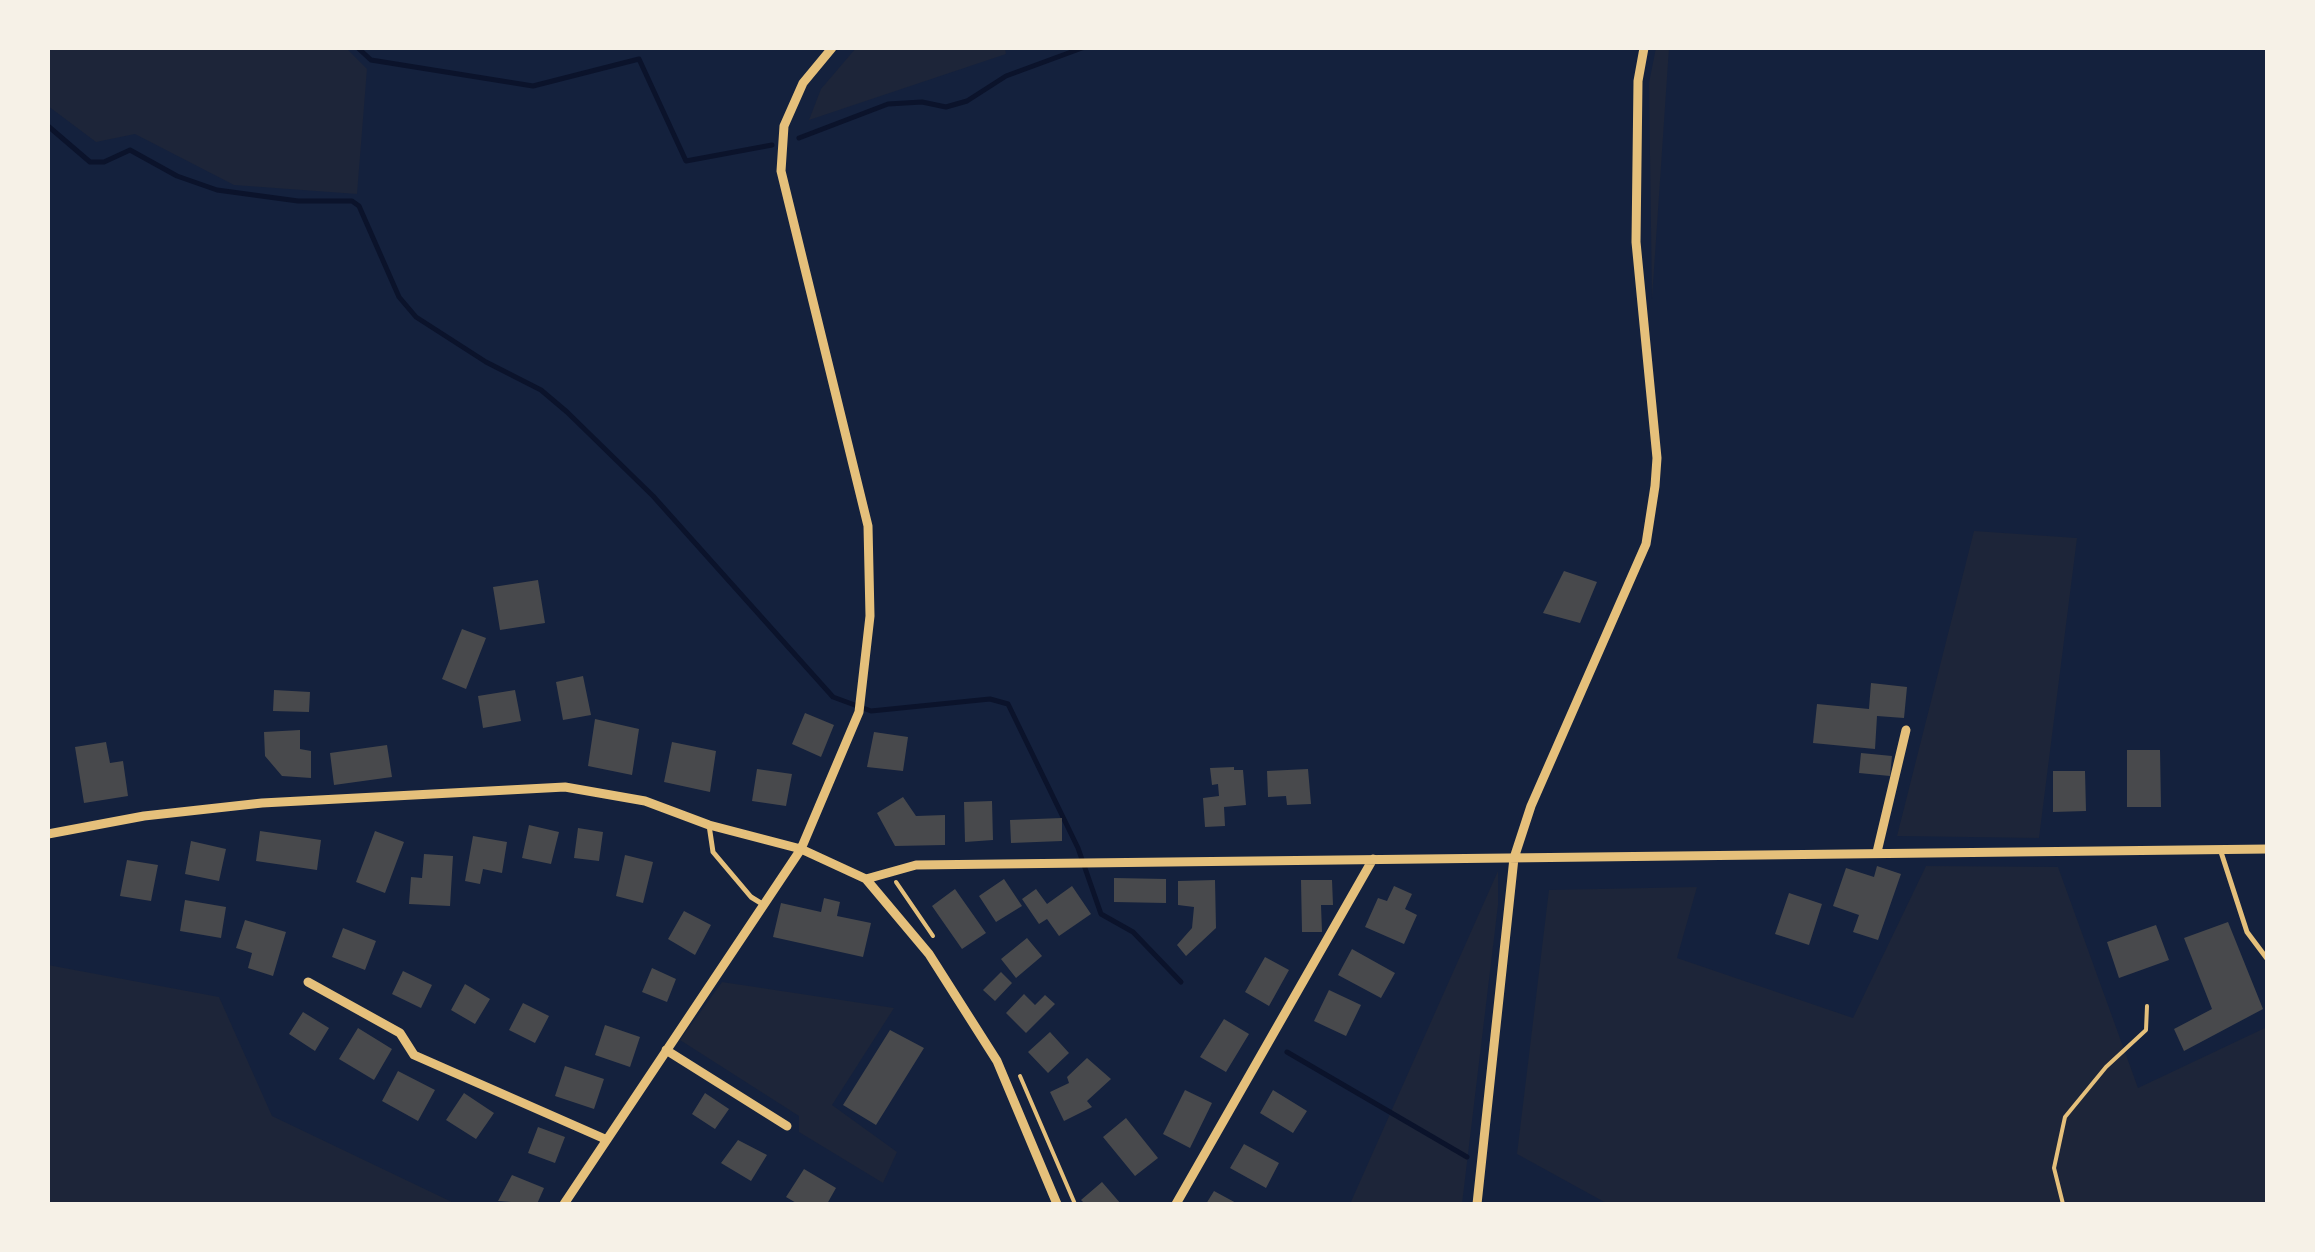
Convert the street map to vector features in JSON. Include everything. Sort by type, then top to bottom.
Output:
[{"type":"street","points":[[564,1204],[801,849],[859,712],[870,616],[868,526],[782,171],[784,126],[803,83],[832,48]]},
{"type":"street","points":[[1478,1204],[1514,858],[1531,806],[1646,544],[1657,458],[1636,242],[1638,81],[1644,48]]},
{"type":"street","points":[[1877,852],[1906,730]]},
{"type":"street","points":[[48,834],[144,816],[262,802],[565,787],[645,801],[709,825],[801,849],[866,879],[929,954],[997,1061],[1056,1204]]},
{"type":"street","points":[[866,879],[916,864],[2268,849]]},
{"type":"street","points":[[1176,1204],[1373,859]]},
{"type":"street","points":[[308,982],[400,1033],[414,1055],[605,1139]]},
{"type":"street","points":[[666,1050],[787,1126]]},
{"type":"lane","points":[[709,825],[714,852],[751,896],[766,906]]},
{"type":"lane","points":[[2220,849],[2246,932],[2268,960]]},
{"type":"path","points":[[2063,1204],[2054,1168],[2065,1117],[2106,1066],[2146,1030],[2147,1006]]},
{"type":"shaded area","points":[[48,48],[346,48],[367,69],[357,194],[234,185],[135,134],[96,142],[48,106]]},
{"type":"shaded area","points":[[856,48],[1005,48],[1006,54],[809,120],[821,89]]},
{"type":"shaded area","points":[[1656,48],[1669,48],[1652,299],[1649,83]]},
{"type":"shaded area","points":[[1974,531],[2077,538],[2039,838],[1897,836]]},
{"type":"shaded area","points":[[1926,866],[2058,867],[2138,1088],[2267,1027],[2267,1204],[1608,1204],[1517,1154],[1549,890],[1697,887],[1677,958],[1853,1018]]},
{"type":"shaded area","points":[[1498,871],[1498,905],[1462,1204],[1350,1204]]},
{"type":"shaded area","points":[[48,965],[219,997],[272,1116],[456,1204],[48,1204]]},
{"type":"shaded area","points":[[722,982],[894,1008],[832,1105],[897,1152],[883,1183],[799,1132],[799,1116],[680,1040]]},
{"type":"building","points":[[1564,571],[1597,582],[1580,623],[1543,613]]},
{"type":"building","points":[[538,580],[545,623],[500,630],[493,587]]},
{"type":"building","points":[[462,629],[486,638],[466,689],[442,679]]},
{"type":"building","points":[[583,676],[591,715],[563,720],[556,682]]},
{"type":"building","points":[[1871,683],[1907,687],[1904,718],[1877,716],[1875,749],[1813,743],[1817,704],[1869,709]]},
{"type":"building","points":[[274,690],[310,692],[309,712],[273,711]]},
{"type":"building","points":[[515,690],[521,721],[483,728],[478,696]]},
{"type":"building","points":[[805,713],[834,725],[821,757],[792,744]]},
{"type":"building","points":[[595,719],[639,729],[632,775],[588,766]]},
{"type":"building","points":[[300,730],[300,749],[311,751],[311,778],[282,776],[265,756],[264,732]]},
{"type":"building","points":[[874,732],[908,737],[903,771],[867,767]]},
{"type":"building","points":[[106,742],[110,763],[123,761],[128,796],[84,803],[75,747]]},
{"type":"building","points":[[672,742],[716,751],[710,792],[664,782]]},
{"type":"building","points":[[387,745],[392,777],[334,785],[330,753]]},
{"type":"building","points":[[2127,750],[2160,750],[2161,807],[2127,807]]},
{"type":"building","points":[[1861,753],[1892,756],[1890,776],[1859,773]]},
{"type":"building","points":[[1210,768],[1243,770],[1246,805],[1224,807],[1225,826],[1205,827],[1203,798],[1219,796],[1218,784],[1212,785]]},
{"type":"building","points":[[757,769],[792,774],[786,806],[752,801]]},
{"type":"building","points":[[1308,769],[1311,804],[1287,805],[1286,796],[1268,797],[1267,771]]},
{"type":"building","points":[[2053,771],[2085,771],[2086,811],[2053,812]]},
{"type":"building","points":[[903,797],[916,816],[945,815],[945,845],[895,846],[877,813]]},
{"type":"building","points":[[992,801],[993,840],[965,842],[964,802]]},
{"type":"building","points":[[1062,818],[1062,841],[1011,843],[1010,820]]},
{"type":"building","points":[[529,825],[559,832],[551,864],[522,858]]},
{"type":"building","points":[[578,828],[603,832],[599,861],[574,858]]},
{"type":"building","points":[[260,831],[321,840],[317,870],[256,861]]},
{"type":"building","points":[[375,831],[404,842],[385,893],[356,882]]},
{"type":"building","points":[[473,836],[507,842],[502,873],[483,869],[480,884],[465,881]]},
{"type":"building","points":[[191,841],[226,849],[219,881],[185,874]]},
{"type":"building","points":[[424,854],[453,856],[450,906],[409,904],[411,877],[422,878]]},
{"type":"building","points":[[625,855],[653,862],[643,903],[616,896]]},
{"type":"building","points":[[127,860],[158,865],[151,901],[120,896]]},
{"type":"building","points":[[1877,866],[1901,874],[1878,940],[1853,932],[1859,915],[1833,906],[1846,868],[1874,877]]},
{"type":"building","points":[[1114,878],[1166,879],[1166,903],[1114,902]]},
{"type":"building","points":[[1004,879],[1022,906],[996,922],[979,896]]},
{"type":"building","points":[[1215,880],[1216,928],[1186,956],[1177,945],[1192,928],[1194,907],[1178,905],[1178,881]]},
{"type":"building","points":[[1301,880],[1332,880],[1333,905],[1321,905],[1322,932],[1302,932]]},
{"type":"building","points":[[1072,886],[1091,914],[1059,936],[1047,919],[1039,924],[1022,899],[1036,889],[1047,904]]},
{"type":"building","points":[[1394,886],[1412,894],[1405,909],[1417,915],[1404,944],[1365,927],[1378,898],[1387,901]]},
{"type":"building","points":[[955,889],[986,933],[962,949],[932,906]]},
{"type":"building","points":[[1789,893],[1822,904],[1809,945],[1775,934]]},
{"type":"building","points":[[824,898],[840,902],[837,916],[871,923],[863,957],[773,937],[781,903],[821,912]]},
{"type":"building","points":[[185,900],[226,907],[221,938],[180,931]]},
{"type":"building","points":[[684,911],[711,925],[695,955],[668,939]]},
{"type":"building","points":[[245,920],[286,932],[273,976],[248,968],[252,953],[236,948]]},
{"type":"building","points":[[2228,922],[2263,1009],[2184,1051],[2174,1029],[2212,1009],[2184,938]]},
{"type":"building","points":[[2156,925],[2169,960],[2119,978],[2107,942]]},
{"type":"building","points":[[343,928],[376,941],[365,970],[332,957]]},
{"type":"building","points":[[1027,938],[1042,956],[1016,978],[1001,959]]},
{"type":"building","points":[[1352,949],[1395,973],[1381,998],[1338,975]]},
{"type":"building","points":[[1265,957],[1289,970],[1269,1006],[1245,992]]},
{"type":"building","points":[[652,968],[676,979],[667,1002],[642,992]]},
{"type":"building","points":[[403,971],[432,985],[421,1008],[392,994]]},
{"type":"building","points":[[1001,972],[1012,983],[995,1001],[983,990]]},
{"type":"building","points":[[465,984],[490,999],[475,1024],[451,1010]]},
{"type":"building","points":[[1329,990],[1361,1005],[1346,1036],[1314,1021]]},
{"type":"building","points":[[1024,994],[1035,1005],[1045,995],[1055,1004],[1026,1033],[1006,1013]]},
{"type":"building","points":[[523,1003],[549,1016],[535,1043],[509,1030]]},
{"type":"building","points":[[303,1012],[329,1028],[315,1051],[289,1034]]},
{"type":"building","points":[[1224,1019],[1249,1034],[1226,1072],[1200,1057]]},
{"type":"building","points":[[605,1025],[640,1037],[630,1067],[595,1055]]},
{"type":"building","points":[[358,1028],[392,1049],[374,1080],[339,1059]]},
{"type":"building","points":[[890,1030],[924,1048],[876,1125],[843,1105]]},
{"type":"building","points":[[1050,1032],[1069,1053],[1048,1073],[1028,1052]]},
{"type":"building","points":[[1087,1058],[1111,1079],[1087,1101],[1092,1107],[1064,1121],[1050,1092],[1069,1083],[1067,1077]]},
{"type":"building","points":[[565,1066],[604,1079],[594,1109],[555,1096]]},
{"type":"building","points":[[398,1071],[435,1090],[418,1121],[382,1101]]},
{"type":"building","points":[[1185,1090],[1212,1103],[1190,1148],[1163,1134]]},
{"type":"building","points":[[1273,1090],[1307,1111],[1293,1133],[1260,1113]]},
{"type":"building","points":[[464,1093],[494,1113],[476,1139],[446,1120]]},
{"type":"building","points":[[705,1093],[729,1109],[715,1129],[692,1114]]},
{"type":"building","points":[[1126,1118],[1158,1158],[1135,1176],[1103,1137]]},
{"type":"building","points":[[538,1127],[565,1137],[555,1163],[528,1153]]},
{"type":"building","points":[[738,1140],[767,1155],[751,1181],[721,1163]]},
{"type":"building","points":[[1244,1144],[1279,1163],[1266,1188],[1230,1168]]},
{"type":"building","points":[[804,1169],[836,1188],[827,1204],[798,1204],[786,1197]]},
{"type":"building","points":[[512,1175],[544,1188],[537,1204],[498,1201]]},
{"type":"building","points":[[1102,1182],[1121,1204],[1085,1204],[1081,1200]]},
{"type":"building","points":[[1214,1191],[1238,1204],[1206,1204]]},
{"type":"waterway","points":[[358,48],[371,60],[533,86],[639,59],[686,161],[772,145]]},
{"type":"waterway","points":[[799,138],[888,104],[922,102],[946,107],[967,101],[1006,76],[1082,48]]},
{"type":"waterway","points":[[48,126],[90,162],[104,162],[130,150],[177,176],[217,190],[298,201],[352,201],[359,206],[399,297],[416,317],[486,362],[541,390],[567,412],[653,496],[833,697],[871,711],[990,699],[1008,704],[1078,848],[1101,914],[1133,932],[1181,982]]},
{"type":"waterway","points":[[1287,1052],[1467,1157]]}]
